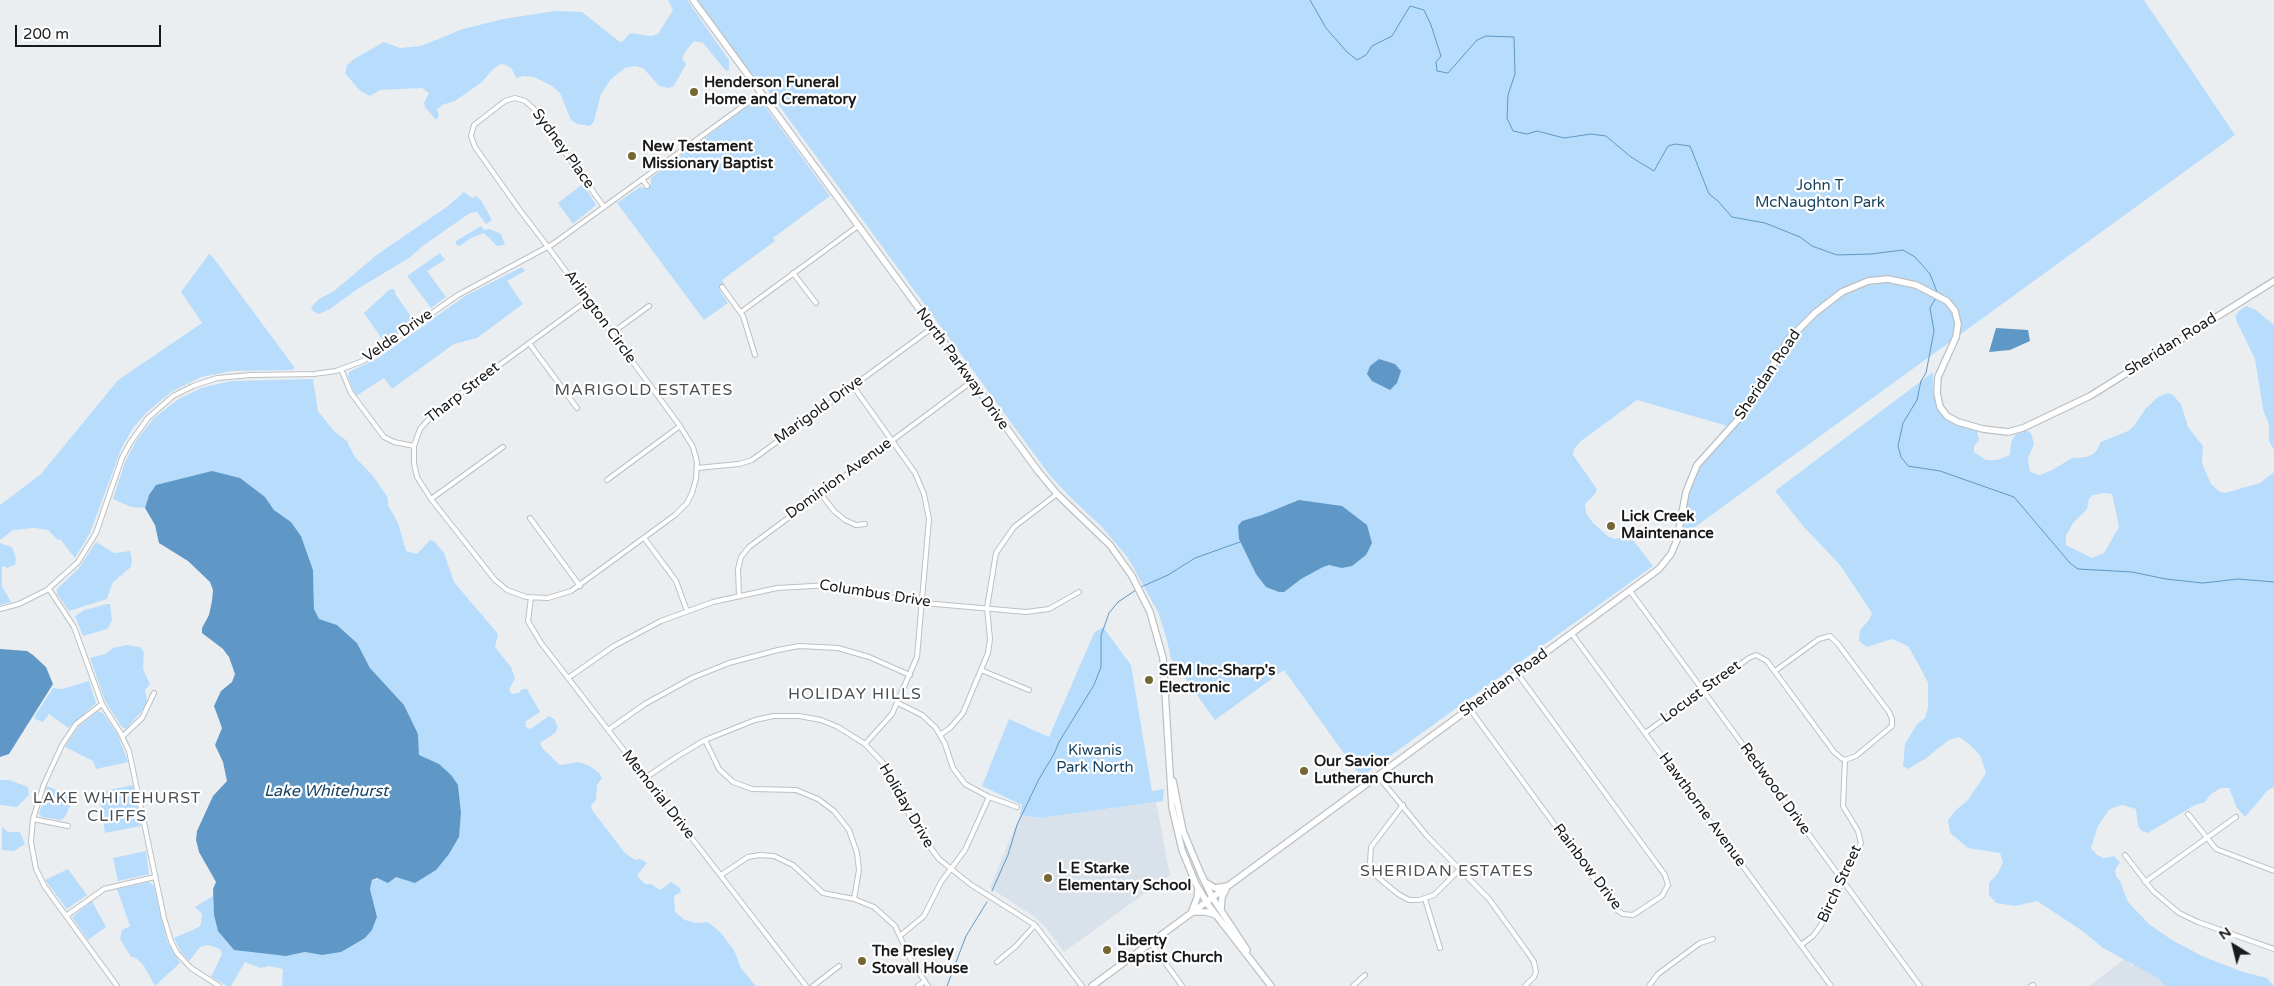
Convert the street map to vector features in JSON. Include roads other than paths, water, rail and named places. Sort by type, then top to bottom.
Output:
[{"type":"main road","name":"North Parkway Drive","points":[[693,0],[1038,471],[1057,494],[1110,545],[1140,589],[1155,625],[1163,658],[1171,796],[1175,826],[1186,861],[1206,902],[1271,986]]},
{"type":"main road","name":"Sheridan Road","points":[[1092,986],[1659,569],[1671,554],[1681,530],[1686,492],[1697,465],[1743,414],[1780,350],[1802,325],[1842,292],[1868,281],[1882,279],[1900,280],[1940,296],[1954,309],[1958,324],[1956,337],[1941,369],[1938,381],[1937,397],[1941,410],[1949,418],[1958,422],[1983,429],[2008,432],[2024,427],[2090,396],[2274,280]]},
{"type":"main road","name":"North Parkway Drive","points":[[1170,757],[1184,831],[1204,881],[1212,897],[1266,980]]},
{"type":"main road","points":[[1204,881],[1215,888],[1229,886]]},
{"type":"main road","points":[[1197,885],[1197,898],[1191,913],[1206,912],[1216,916]]},
{"type":"main road","points":[[1222,911],[1222,897],[1229,886]]},
{"type":"street","name":"Velde Drive","points":[[0,609],[27,600],[49,589],[75,566],[85,552],[99,525],[122,458],[130,443],[148,418],[166,401],[187,389],[217,378],[246,375],[314,374],[341,369],[376,354],[458,295],[548,247],[761,93]]},
{"type":"street","name":"Sydney Place","points":[[472,132],[476,122],[508,99],[518,99],[528,103],[604,207]]},
{"type":"street","points":[[465,130],[472,132]]},
{"type":"street","name":"Arlington Circle","points":[[472,132],[475,147],[680,426],[694,450],[697,468],[694,488],[684,507],[645,539],[580,586],[558,596],[531,598]]},
{"type":"street","points":[[642,179],[648,186]]},
{"type":"street","points":[[740,312],[858,226]]},
{"type":"street","points":[[793,273],[816,303]]},
{"type":"street","points":[[722,287],[740,312],[755,355]]},
{"type":"street","name":"Tharp Street","points":[[414,446],[420,430],[434,413],[588,300]]},
{"type":"street","points":[[612,333],[648,306]]},
{"type":"street","name":"Marigold Drive","points":[[697,468],[739,464],[752,460],[932,328]]},
{"type":"street","points":[[529,343],[577,408]]},
{"type":"street","points":[[341,369],[351,393],[384,437],[394,442],[414,446],[414,462],[417,477],[431,499],[495,580],[512,592],[531,598]]},
{"type":"street","name":"Dominion Avenue","points":[[739,596],[738,569],[746,550],[971,382]]},
{"type":"street","points":[[853,386],[915,473],[924,494],[930,529],[918,652],[910,675],[890,718],[865,744]]},
{"type":"street","points":[[607,480],[680,426]]},
{"type":"street","points":[[431,499],[503,447]]},
{"type":"street","points":[[820,493],[844,520],[856,525],[865,524]]},
{"type":"street","points":[[940,735],[960,717],[982,670],[990,646],[987,608],[993,563],[1001,544],[1014,527],[1057,494]]},
{"type":"street","points":[[530,518],[580,586]]},
{"type":"street","points":[[645,539],[676,581],[687,611]]},
{"type":"street","name":"Columbus Drive","points":[[568,678],[630,637],[687,611],[739,596],[784,587],[825,585],[923,603],[1026,612],[1045,610],[1059,605],[1079,592]]},
{"type":"street","points":[[49,589],[80,638],[102,704],[123,736],[131,756],[164,918],[173,946],[191,968],[220,986]]},
{"type":"street","name":"Redwood Drive","points":[[1630,591],[1920,986]]},
{"type":"street","name":"Memorial Drive","points":[[531,598],[527,615],[528,624],[806,986]]},
{"type":"street","name":"Hawthorne Avenue","points":[[1572,634],[1831,986]]},
{"type":"street","points":[[1830,636],[1836,641],[1889,712],[1893,722],[1891,729],[1856,756],[1845,760],[1836,755],[1775,671],[1822,638],[1830,636]]},
{"type":"street","points":[[608,730],[645,704],[692,678],[729,663],[799,646],[838,648],[869,657],[910,675]]},
{"type":"street","name":"Locust Street","points":[[1645,733],[1749,658],[1758,654],[1775,671]]},
{"type":"street","points":[[982,670],[1029,690]]},
{"type":"street","name":"Rainbow Drive","points":[[1469,708],[1617,910],[1631,916],[1646,907],[1666,891],[1668,885],[1665,875],[1518,673]]},
{"type":"street","points":[[123,736],[142,718],[154,693]]},
{"type":"street","points":[[898,703],[926,719],[940,735],[958,776],[970,786],[989,797],[1017,807]]},
{"type":"street","points":[[102,704],[76,724],[62,744],[44,784],[33,819],[31,842],[36,869],[45,887],[117,986]]},
{"type":"street","name":"Holiday Drive","points":[[646,778],[705,740],[755,720],[787,715],[827,722],[848,732],[865,744],[890,772],[910,819],[921,837],[950,869],[970,884],[1035,925],[1082,986]]},
{"type":"street","points":[[705,740],[722,773],[737,784],[752,789],[796,790],[818,799],[834,811],[848,830],[857,852],[859,870],[854,899]]},
{"type":"street","name":"Birch Street","points":[[1801,945],[1813,936],[1821,925],[1862,840],[1843,806],[1845,760]]},
{"type":"street","points":[[1378,775],[1428,836],[1461,868],[1493,904],[1534,962],[1535,975],[1525,986]]},
{"type":"street","points":[[901,935],[924,916],[940,882],[965,850],[989,797]]},
{"type":"street","points":[[1403,805],[1374,841],[1369,854],[1370,863],[1375,875],[1398,894],[1410,900],[1426,899],[1440,890],[1461,868]]},
{"type":"street","points":[[2188,814],[2206,839],[2216,849],[2274,870]]},
{"type":"street","points":[[2145,882],[2236,817]]},
{"type":"street","points":[[33,819],[68,826]]},
{"type":"street","points":[[2125,855],[2145,882],[2162,899],[2185,916],[2274,949]]},
{"type":"street","points":[[720,875],[748,857],[774,856],[793,865],[823,893],[854,899],[874,907],[885,915],[901,935],[911,960],[928,986]]},
{"type":"street","points":[[66,916],[104,889],[155,877]]},
{"type":"street","points":[[1426,899],[1440,948]]},
{"type":"street","points":[[997,962],[1016,946],[1035,925]]},
{"type":"street","points":[[1649,986],[1658,974],[1700,943],[1713,938]]},
{"type":"street","points":[[1151,943],[1182,986]]},
{"type":"street","points":[[813,986],[839,966]]},
{"type":"street","points":[[1353,986],[1365,975]]},
{"type":"street","points":[[918,986],[925,981]]},
{"type":"water","points":[[1996,328],[2028,330],[2030,341],[2010,350],[1989,352]]},
{"type":"water","points":[[1379,359],[1395,364],[1401,371],[1397,383],[1390,390],[1372,381],[1367,374],[1370,366]]},
{"type":"water","name":"Lake Whitehurst","points":[[212,471],[240,478],[265,497],[274,510],[291,522],[301,536],[313,570],[314,609],[319,619],[337,625],[357,643],[370,668],[404,705],[418,734],[419,755],[439,764],[451,775],[458,785],[461,813],[459,837],[449,854],[436,870],[415,883],[396,877],[388,883],[377,878],[372,880],[370,889],[377,917],[372,930],[365,938],[341,952],[322,955],[305,952],[286,956],[234,950],[218,931],[214,915],[213,889],[216,882],[199,852],[196,840],[197,831],[213,796],[227,781],[223,762],[215,745],[222,728],[214,706],[221,691],[232,682],[235,674],[229,657],[223,649],[202,633],[212,601],[213,590],[210,582],[188,561],[159,543],[155,525],[145,508],[149,495],[156,485]]},
{"type":"water","points":[[1299,500],[1342,506],[1367,525],[1372,543],[1366,555],[1352,566],[1342,568],[1329,565],[1323,567],[1301,579],[1284,592],[1279,592],[1266,587],[1256,574],[1239,539],[1238,526],[1242,521]]},
{"type":"water","points":[[0,649],[27,651],[46,667],[53,684],[9,754],[0,757]]},
{"type":"waterway","points":[[1310,0],[1326,28],[1347,52],[1357,60],[1366,55],[1372,46],[1392,36],[1410,6],[1424,10],[1431,25],[1441,56],[1436,62],[1437,71],[1448,73],[1477,40],[1486,36],[1514,37],[1515,74],[1508,95],[1507,118],[1513,131],[1527,134],[1537,131],[1564,138],[1591,134],[1606,136],[1631,157],[1654,171],[1668,146],[1675,144],[1690,146],[1709,194],[1732,217],[1765,223],[1800,237],[1812,246],[1837,255],[1871,254],[1903,250],[1915,257],[1930,274],[1937,292]]},
{"type":"waterway","points":[[1936,298],[1930,308],[1934,331],[1926,373],[1921,381],[1917,400],[1903,423],[1898,446],[1901,457],[1908,466],[1940,471],[2014,497],[2070,563],[2078,569],[2132,572],[2166,579],[2203,583],[2238,579],[2274,582]]},
{"type":"waterway","points":[[1141,587],[1168,575],[1195,558],[1240,542]]},
{"type":"waterway","points":[[992,891],[1008,855],[1017,825],[1039,779],[1094,685],[1101,667],[1101,636],[1109,613],[1118,602],[1136,590]]},
{"type":"waterway","points":[[947,986],[966,936],[987,902]]},
{"type":"place","name":"Henderson Funeral Home and Crematory","points":[[694,92]]},
{"type":"place","name":"New Testament Missionary Baptist","points":[[632,156]]},
{"type":"place","name":"Lick Creek Maintenance","points":[[1611,526]]},
{"type":"place","name":"SEM Inc-Sharp's Electronic","points":[[1149,680]]},
{"type":"place","name":"Our Savior Lutheran Church","points":[[1304,771]]},
{"type":"place","name":"L E Starke Elementary School","points":[[1048,878]]},
{"type":"place","name":"Liberty Baptist Church","points":[[1107,950]]},
{"type":"place","name":"The Presley Stovall House","points":[[862,961]]},
{"type":"district","name":"MARIGOLD ESTATES","points":[[644,391]]},
{"type":"district","name":"HOLIDAY HILLS","points":[[855,695]]},
{"type":"district","name":"LAKE WHITEHURST CLIFFS","points":[[117,808]]},
{"type":"district","name":"SHERIDAN ESTATES","points":[[1447,872]]},
{"type":"park label","name":"John T McNaughton Park","points":[[1820,194]]},
{"type":"park label","name":"Kiwanis Park North","points":[[1095,760]]}]
